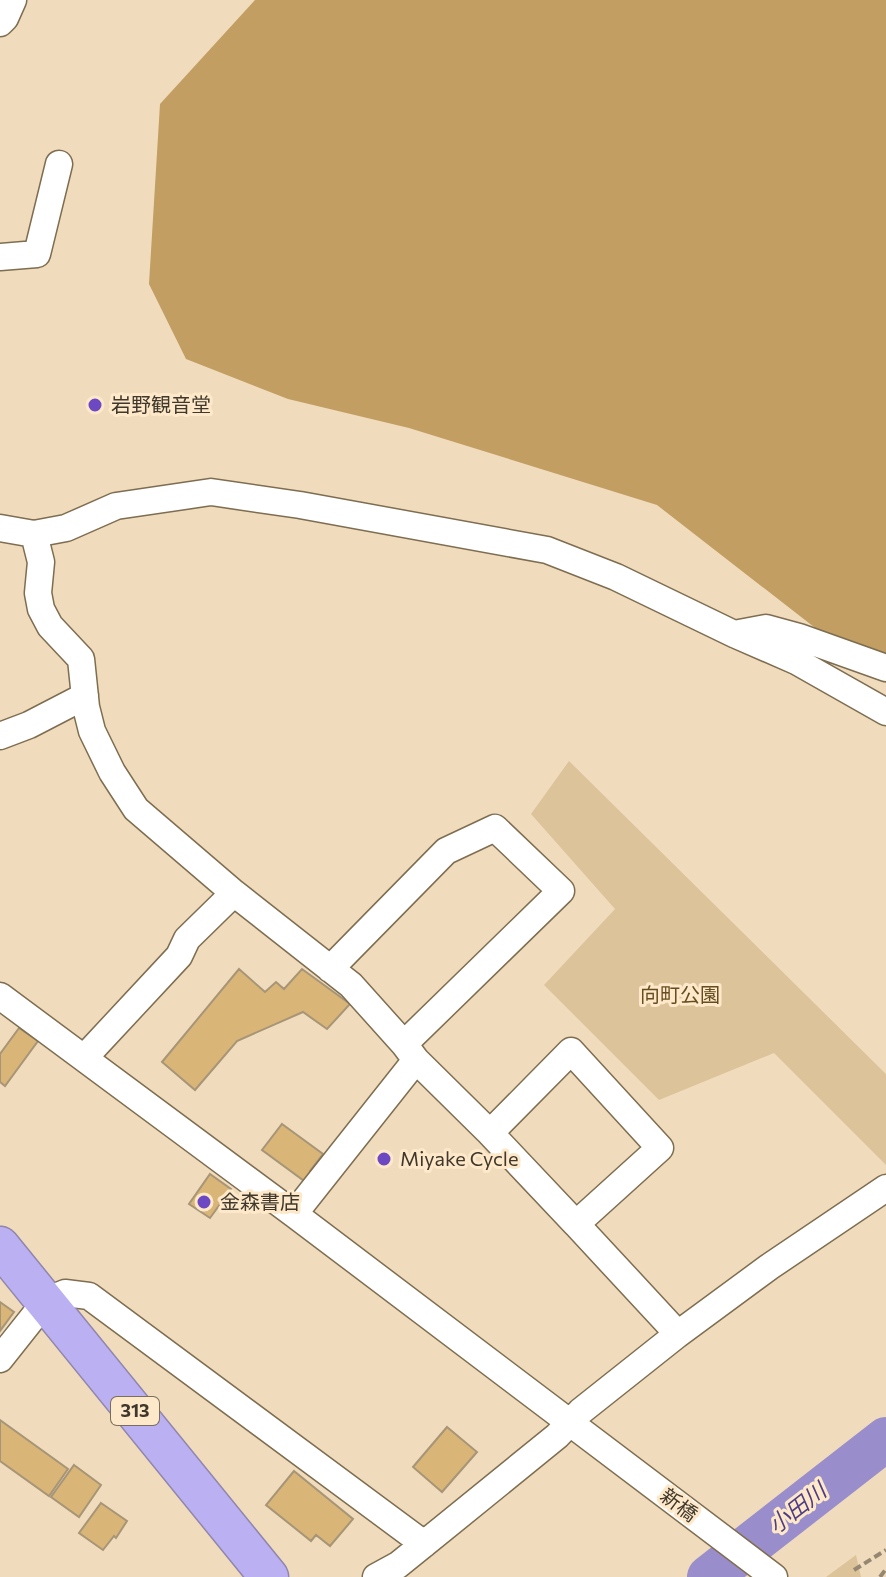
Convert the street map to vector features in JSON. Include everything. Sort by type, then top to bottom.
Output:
[{"type":"highway","name":"313","points":[[0,1246],[269,1577]]},
{"type":"street","points":[[0,23],[13,0]]},
{"type":"street","points":[[0,257],[37,254],[59,164]]},
{"type":"street","points":[[0,528],[34,534],[66,528],[116,506],[211,492],[547,550],[616,577],[796,661],[886,712]]},
{"type":"street","points":[[34,534],[41,562],[38,593],[41,609],[50,626],[81,659],[92,731],[112,772],[136,809],[234,893],[351,985],[410,1052],[678,1334]]},
{"type":"street","points":[[734,634],[766,628],[886,668]]},
{"type":"street","points":[[0,736],[85,696]]},
{"type":"street","points":[[294,1214],[410,1052],[561,891],[495,828],[446,851],[330,969]]},
{"type":"street","points":[[84,1058],[179,956],[187,939],[234,893]]},
{"type":"street","name":"新橋","points":[[0,996],[774,1577]]},
{"type":"street","points":[[490,1133],[571,1051],[660,1148],[576,1224]]},
{"type":"street","points":[[376,1577],[398,1565],[557,1436],[576,1428],[581,1411],[678,1334],[769,1267],[886,1188]]},
{"type":"street","points":[[0,1359],[46,1301],[65,1293],[89,1296],[424,1544]]},
{"type":"path","points":[[854,1570],[886,1550]]},
{"type":"path","points":[[880,1577],[886,1569]]},
{"type":"green space","name":"向町公園","points":[[569,761],[886,1074],[886,1165],[774,1053],[659,1100],[544,985],[615,909],[531,814]]},
{"type":"green space","points":[[856,1555],[861,1577],[826,1577]]},
{"type":"shaded area","points":[[255,0],[886,0],[886,683],[657,505],[409,428],[288,399],[186,359],[149,284],[160,104]]},
{"type":"building","points":[[239,969],[265,992],[276,982],[284,989],[302,969],[350,1004],[327,1029],[303,1012],[237,1041],[195,1090],[162,1062]]},
{"type":"building","points":[[19,1028],[38,1041],[5,1086],[0,1082],[0,1054]]},
{"type":"building","points":[[282,1124],[323,1154],[310,1171],[313,1175],[307,1183],[262,1150]]},
{"type":"building","points":[[210,1174],[231,1189],[210,1218],[189,1204]]},
{"type":"building","points":[[0,1302],[14,1312],[0,1331]]},
{"type":"building","points":[[0,1420],[68,1469],[49,1496],[0,1461]]},
{"type":"building","points":[[447,1427],[477,1452],[442,1492],[413,1467]]},
{"type":"building","points":[[74,1465],[101,1485],[79,1517],[51,1497]]},
{"type":"building","points":[[294,1471],[353,1519],[330,1546],[316,1535],[311,1541],[266,1505]]},
{"type":"building","points":[[101,1503],[127,1521],[103,1550],[79,1533]]},
{"type":"waterway","name":"小田川","points":[[709,1577],[886,1439]]},
{"type":"place","name":"岩野観音堂","points":[[95,405]]},
{"type":"place","name":"Miyake Cycle","points":[[384,1159]]},
{"type":"place","name":"金森書店","points":[[204,1202]]}]
